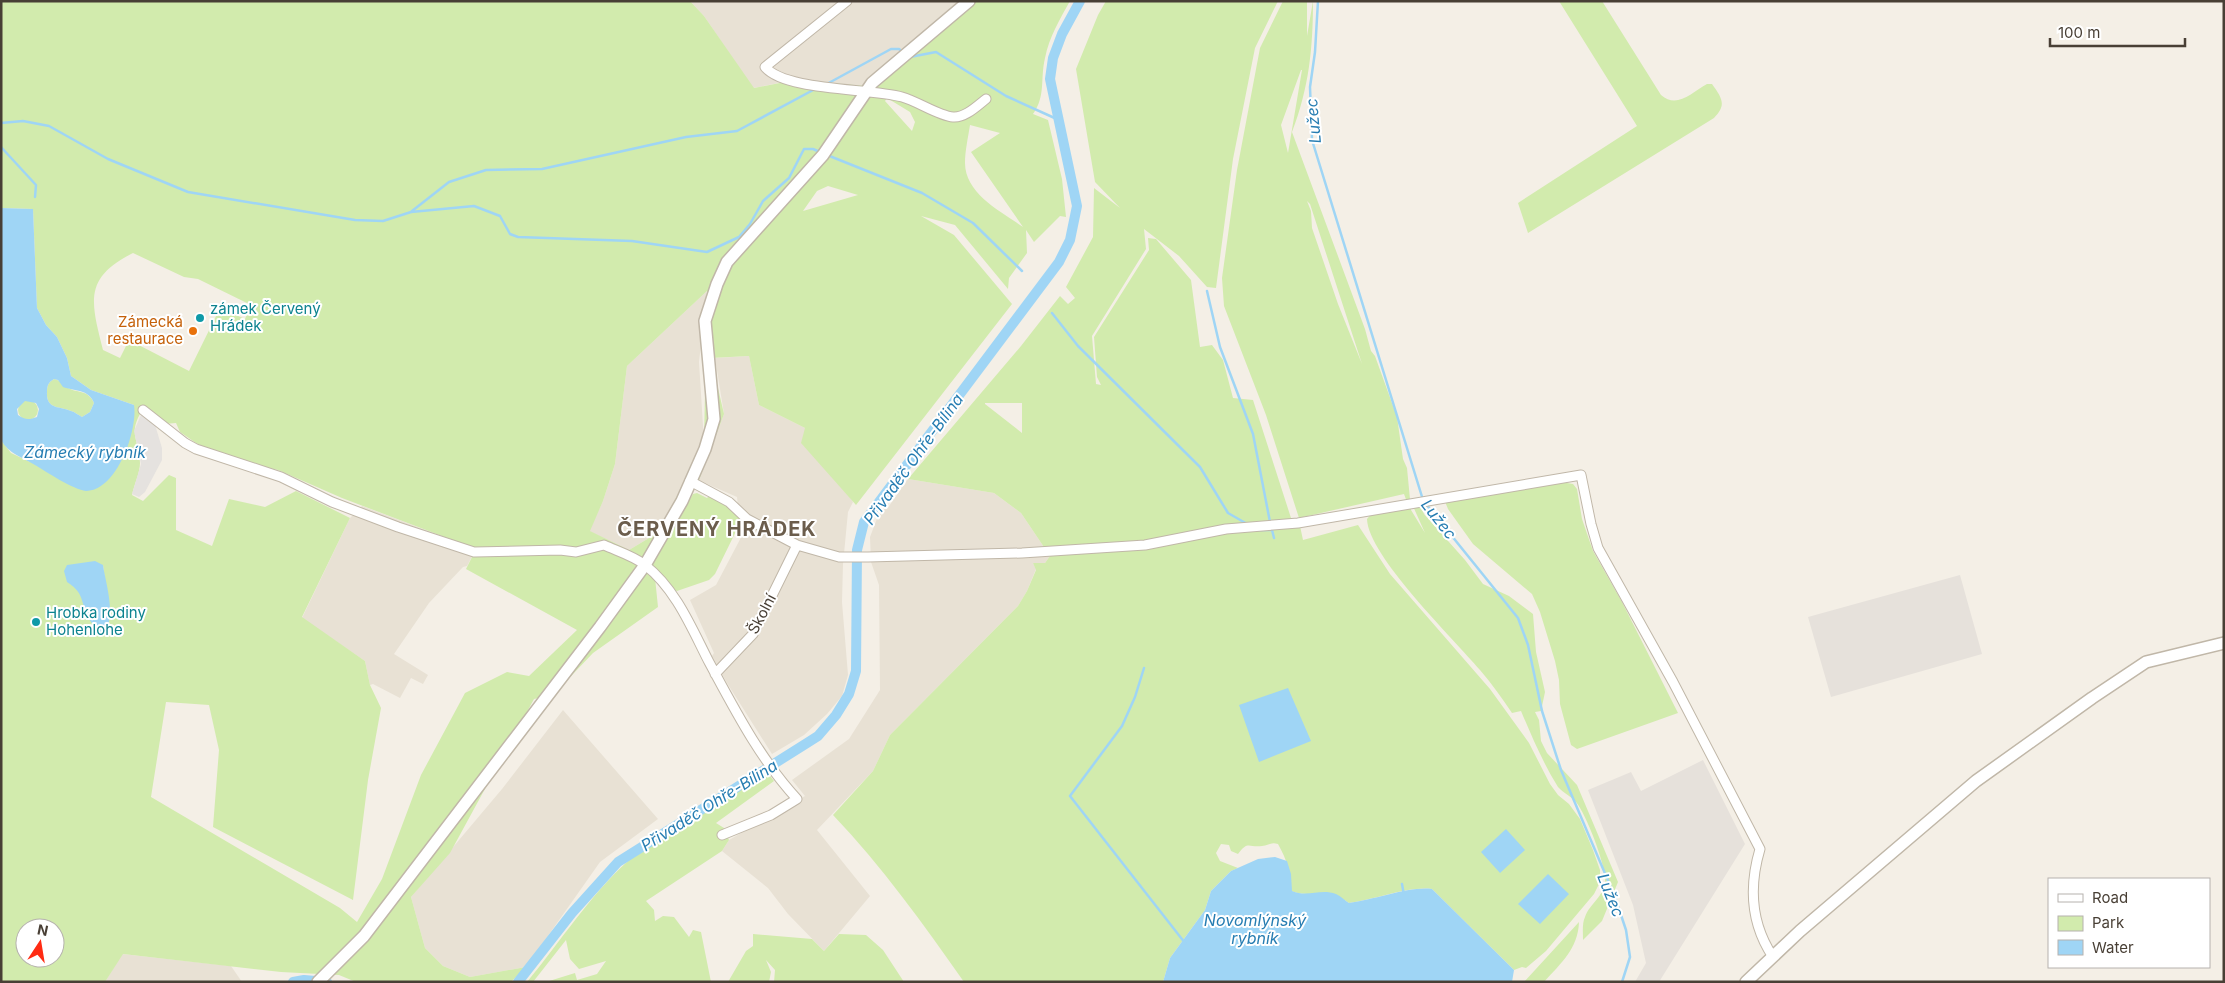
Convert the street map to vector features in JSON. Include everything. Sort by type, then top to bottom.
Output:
[{"type":"street","points":[[847,1],[765,67],[771,75],[790,82],[866,90],[903,97],[953,117],[971,112],[986,99]]},
{"type":"street","points":[[318,982],[364,936],[645,565],[682,501],[705,449],[714,419],[705,321],[717,284],[727,262],[822,155],[872,83],[969,1]]},
{"type":"street","points":[[143,410],[185,443],[196,449],[281,477],[332,502],[398,527],[474,552],[560,550],[576,552],[604,545],[645,565],[675,597],[715,674],[764,759],[776,777],[797,799],[771,815],[722,835]]},
{"type":"street","points":[[690,481],[729,502],[747,519],[796,545],[812,551],[846,557],[868,557],[1022,553],[1146,545],[1244,528],[1298,523],[1581,475],[1598,548],[1673,682],[1760,849],[1755,868],[1756,923],[1763,942],[1773,957]]},
{"type":"street","name":"Školní","points":[[715,674],[730,661],[753,634],[796,545]]},
{"type":"street","points":[[1746,982],[1800,931],[1976,781],[2092,698],[2146,662],[2224,644]]},
{"type":"shaded area","points":[[690,1],[963,1],[867,86],[795,80],[753,88],[704,16]]},
{"type":"shaded area","points":[[707,291],[699,362],[704,442],[659,532],[629,550],[589,531],[603,501],[615,464],[627,366]]},
{"type":"shaded area","points":[[749,356],[759,405],[805,428],[853,502],[848,512],[843,564],[842,602],[848,675],[842,696],[827,714],[804,735],[772,754],[712,656],[714,653],[690,600],[716,585],[746,528],[739,517],[737,497],[698,480],[724,414],[715,358]]},
{"type":"shaded area","points":[[143,410],[153,418],[162,448],[162,460],[145,492],[139,497],[132,494],[141,464],[134,431]]},
{"type":"shaded area","points":[[908,479],[994,493],[1021,513],[1050,556],[1045,563],[1033,563],[1036,569],[1027,591],[1018,606],[890,735],[873,771],[817,830],[870,896],[824,951],[788,914],[768,888],[722,851],[729,840],[805,796],[792,780],[849,739],[880,690],[879,585],[871,562],[870,537],[878,516],[884,508],[887,509]]},
{"type":"shaded area","points":[[362,506],[476,549],[467,566],[463,567],[429,603],[394,654],[428,675],[423,684],[411,678],[400,698],[373,684],[370,685],[365,661],[302,618],[350,518]]},
{"type":"shaded area","points":[[1960,575],[1982,654],[1831,697],[1808,617]]},
{"type":"shaded area","points":[[563,710],[658,819],[600,862],[526,967],[470,977],[443,966],[425,948],[411,897],[502,789]]},
{"type":"shaded area","points":[[1703,760],[1745,844],[1659,982],[1635,982],[1646,963],[1633,905],[1588,790],[1631,772],[1641,791]]},
{"type":"shaded area","points":[[122,954],[231,966],[242,982],[105,982]]},
{"type":"green space","points":[[1,1],[690,1],[704,16],[754,88],[795,80],[867,86],[963,1],[1070,1],[1049,43],[1040,101],[1033,114],[1048,120],[1062,179],[1066,217],[1060,216],[1034,242],[1026,230],[1027,253],[1009,278],[1008,289],[955,225],[921,216],[954,235],[1012,304],[856,505],[801,443],[805,428],[759,405],[749,356],[711,358],[724,414],[699,480],[675,525],[693,494],[697,493],[707,498],[709,496],[736,512],[741,521],[715,574],[709,580],[677,591],[672,589],[654,568],[658,607],[593,653],[553,695],[534,699],[450,853],[411,897],[425,948],[443,966],[470,977],[526,967],[511,982],[356,982],[339,975],[281,972],[123,954],[105,982],[1,982],[1,440],[11,453],[30,462],[134,405],[91,390],[71,376],[67,358],[57,337],[46,325],[37,308],[33,209],[1,208]],"holes":[[[887,98],[910,112],[915,122],[912,131],[885,101]],[[970,125],[1000,133],[971,152],[1023,227],[986,201],[971,184],[965,163]],[[828,186],[858,195],[803,211],[817,191]],[[133,253],[184,277],[198,279],[251,305],[245,319],[220,308],[189,371],[129,340],[120,358],[103,350],[94,305],[98,282],[117,262]],[[707,291],[704,442],[659,532],[629,550],[590,531],[603,501],[615,464],[627,366]],[[143,409],[164,424],[176,423],[180,432],[196,443],[215,452],[246,463],[278,470],[342,498],[476,549],[466,569],[577,630],[529,676],[507,672],[465,693],[421,775],[382,879],[357,922],[340,908],[151,797],[166,702],[209,705],[219,750],[213,827],[353,900],[368,780],[381,708],[370,685],[365,661],[302,617],[350,518],[296,491],[265,507],[229,499],[212,546],[176,530],[176,478],[169,475],[143,501],[132,495],[140,463],[135,436],[138,417]],[[103,565],[109,612],[86,613],[82,596],[76,588]]]},
{"type":"green space","points":[[1106,1],[1278,1],[1255,48],[1233,159],[1216,288],[1207,287],[1179,256],[1144,229],[1146,249],[1092,336],[1096,384],[1101,385],[1097,377],[1094,337],[1149,250],[1148,238],[1156,239],[1191,280],[1200,347],[1212,345],[1223,360],[1233,398],[1253,400],[1291,518],[1300,526],[1303,540],[1358,525],[1390,574],[1490,689],[1529,743],[1550,784],[1580,819],[1600,870],[1600,882],[1594,894],[1546,951],[1526,968],[1522,967],[1514,970],[1432,889],[1402,891],[1349,903],[1332,894],[1300,893],[1291,891],[1288,867],[1278,844],[1247,846],[1238,854],[1231,851],[1229,845],[1221,844],[1216,853],[1220,861],[1238,868],[1231,871],[1211,891],[1205,910],[1170,958],[1163,982],[964,982],[885,875],[833,815],[873,771],[890,735],[1018,606],[1036,570],[1033,563],[1045,563],[1050,556],[1021,513],[994,493],[908,479],[1021,346],[1060,296],[1068,304],[1075,298],[1066,287],[1093,237],[1094,188],[1120,208],[1095,182],[1076,69],[1098,15]],"holes":[[[985,403],[1022,403],[1022,433],[985,404]]]},
{"type":"green space","points":[[1283,1],[1307,1],[1307,36],[1313,1],[1309,68],[1298,116],[1292,132],[1365,329],[1371,351],[1375,356],[1397,417],[1403,459],[1407,468],[1411,510],[1425,533],[1412,504],[1420,502],[1424,514],[1465,560],[1483,584],[1509,596],[1533,614],[1536,652],[1545,692],[1541,711],[1535,712],[1539,720],[1541,741],[1547,753],[1577,785],[1618,882],[1602,921],[1583,940],[1584,919],[1587,912],[1600,896],[1605,881],[1599,852],[1590,828],[1576,802],[1558,787],[1538,750],[1521,711],[1512,713],[1484,675],[1414,597],[1381,554],[1371,535],[1367,519],[1373,512],[1408,505],[1404,494],[1299,518],[1266,415],[1224,306],[1222,278],[1237,170],[1260,48]],"holes":[[[1302,70],[1288,153],[1281,125]],[[1307,201],[1310,204],[1362,364],[1338,304],[1312,228],[1311,211]]]},
{"type":"green space","points":[[1559,1],[1602,1],[1661,95],[1667,99],[1678,100],[1684,98],[1707,84],[1712,84],[1722,101],[1722,105],[1714,118],[1528,233],[1518,203],[1637,126]]},
{"type":"green space","points":[[54,379],[71,390],[83,392],[89,396],[94,403],[90,412],[82,417],[72,411],[51,405],[47,398],[47,390],[49,384]]},
{"type":"green space","points":[[28,400],[35,403],[38,410],[35,417],[28,420],[21,417],[18,410],[21,403]]},
{"type":"green space","points":[[1555,481],[1573,484],[1577,489],[1582,519],[1593,551],[1622,602],[1678,713],[1577,749],[1571,745],[1560,704],[1559,680],[1555,661],[1540,612],[1532,594],[1473,544],[1448,509],[1444,499]]},
{"type":"green space","points":[[767,772],[774,781],[716,823],[724,828],[729,840],[722,851],[646,901],[654,910],[655,921],[663,916],[674,917],[689,937],[693,930],[701,932],[711,982],[546,982],[575,973],[577,980],[597,974],[606,961],[579,969],[570,959],[566,940],[533,982],[527,982],[601,888],[629,860]]},
{"type":"green space","points":[[1579,922],[1576,940],[1568,955],[1544,982],[1524,982]]},
{"type":"green space","points":[[753,934],[812,939],[824,951],[839,934],[866,935],[883,950],[904,982],[774,982],[775,970],[766,960],[771,972],[769,982],[728,982],[746,951],[753,946]]},
{"type":"water","name":"Zámecký rybník","points":[[1,208],[33,209],[37,308],[46,325],[57,337],[67,358],[71,376],[91,390],[134,405],[133,429],[129,443],[116,470],[107,481],[97,488],[86,491],[67,484],[16,455],[1,440]],"holes":[[[54,379],[58,380],[63,387],[89,395],[94,403],[90,412],[82,417],[72,411],[51,405],[47,398],[47,390],[49,384]],[[25,401],[36,403],[39,409],[37,417],[27,419],[18,415],[17,409]]]},
{"type":"water","points":[[95,561],[103,565],[109,599],[110,617],[105,632],[99,632],[91,622],[80,595],[67,582],[64,571],[67,565]]},
{"type":"water","points":[[1288,688],[1311,741],[1259,762],[1239,705]]},
{"type":"water","points":[[1506,829],[1525,850],[1500,873],[1481,852]]},
{"type":"water","name":"Novomlýnský rybník","points":[[1275,857],[1287,861],[1291,874],[1292,891],[1298,893],[1330,892],[1349,903],[1403,891],[1432,889],[1514,970],[1512,982],[1163,982],[1170,958],[1205,910],[1211,891],[1231,871],[1258,859]]},
{"type":"water","points":[[1548,874],[1569,894],[1540,924],[1518,904]]},
{"type":"waterway","name":"Přivaděč Ohře-Bílina","points":[[518,982],[572,913],[618,862],[818,736],[836,715],[849,694],[856,671],[857,550],[864,522],[1059,262],[1070,240],[1077,206],[1050,79],[1053,58],[1062,34],[1080,1]]},
{"type":"waterway","name":"Lužec","points":[[1318,1],[1315,52],[1310,87],[1312,140],[1423,500]]},
{"type":"waterway","points":[[825,85],[891,49],[899,49],[904,53]]},
{"type":"waterway","points":[[910,57],[936,52],[1006,96],[1059,120]]},
{"type":"waterway","points":[[412,211],[449,182],[486,170],[542,169],[686,137],[737,131],[815,89]]},
{"type":"waterway","points":[[1,123],[23,121],[49,126],[108,159],[188,192],[355,220],[383,221],[411,212],[474,206],[500,216],[510,234],[518,237],[632,241],[707,252],[739,237],[750,224],[763,201],[789,178],[804,149],[813,149],[820,152]]},
{"type":"waterway","points":[[1,147],[36,185],[35,197]]},
{"type":"waterway","points":[[827,155],[922,193],[973,223],[1022,271]]},
{"type":"waterway","points":[[1207,291],[1220,347],[1253,434],[1270,522]]},
{"type":"waterway","points":[[1052,313],[1078,346],[1200,467],[1228,513],[1249,525]]},
{"type":"waterway","name":"Lužec","points":[[1426,504],[1518,618],[1528,645],[1542,711],[1561,770],[1615,897],[1626,930],[1630,957],[1622,982]]},
{"type":"waterway","points":[[1258,530],[1272,530],[1274,538]]},
{"type":"waterway","points":[[1144,668],[1135,697],[1122,726],[1070,796],[1185,943]]},
{"type":"waterway","points":[[1402,884],[1404,895]]},
{"type":"waterway","name":"Přivaděč Ohře-Bílina","points":[[293,982],[304,980],[327,982]]},
{"type":"place","name":"zámek Červený Hrádek","points":[[200,318]]},
{"type":"place","name":"Zámecká restaurace","points":[[193,331]]},
{"type":"place","name":"Hrobka rodiny Hohenlohe","points":[[36,622]]},
{"type":"district","name":"ČERVENÝ HRÁDEK","points":[[717,529]]}]
